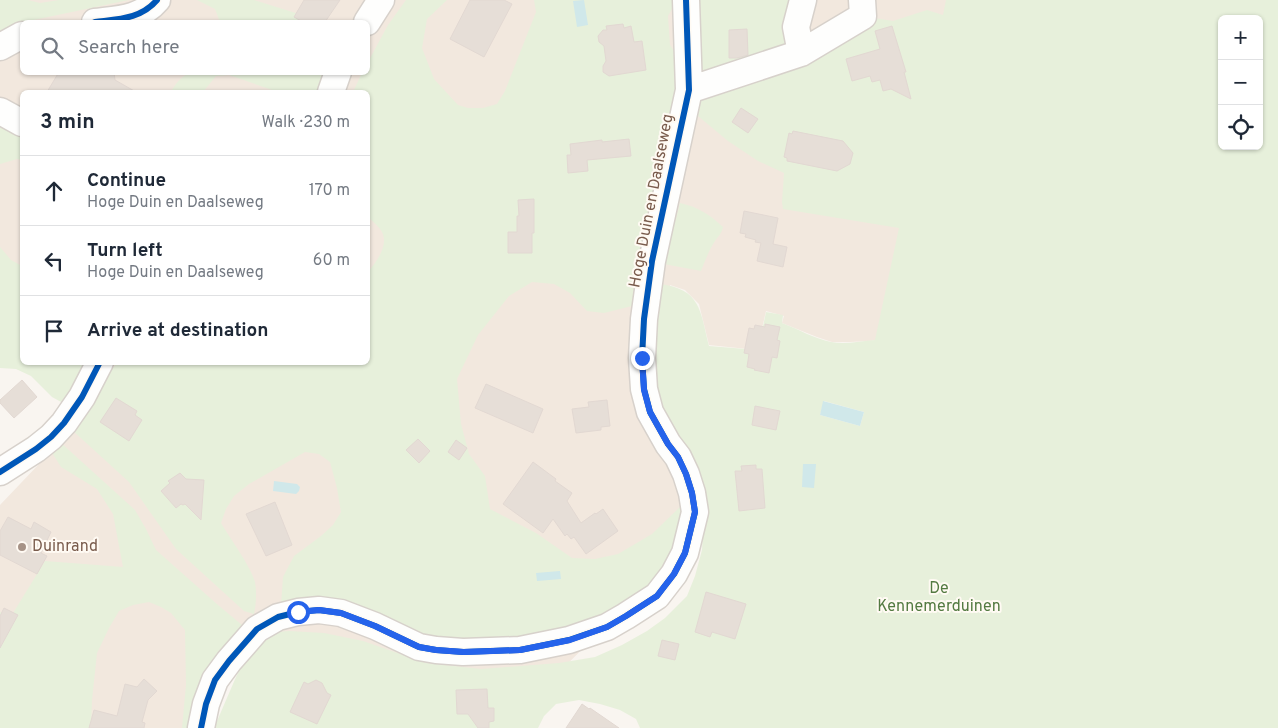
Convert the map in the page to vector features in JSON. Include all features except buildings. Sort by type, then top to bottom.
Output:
[{"type":"street","points":[[109,20],[136,16],[157,0]]},
{"type":"street","points":[[368,20],[381,0]]},
{"type":"street","name":"Hoge Duin en Daalseweg","points":[[200,728],[206,704],[216,680],[229,661],[257,629],[278,617],[298,612],[319,610],[341,613],[375,626],[419,647],[464,652],[520,650],[570,640],[607,627],[657,596],[674,574],[685,553],[695,512],[686,474],[678,457],[668,444],[650,412],[644,390],[642,358],[644,319],[652,261],[689,90],[686,0]]},
{"type":"street","points":[[801,53],[796,28],[803,0]]},
{"type":"street","points":[[689,90],[801,53],[863,16],[862,0]]},
{"type":"street","points":[[0,47],[20,36]]},
{"type":"street","points":[[332,90],[337,75]]},
{"type":"street","points":[[0,111],[20,122]]},
{"type":"street","points":[[0,472],[36,449],[64,423],[82,397],[98,365]]},
{"type":"shaded area","points":[[0,0],[960,0],[886,340],[832,342],[782,323],[784,316],[766,311],[757,350],[709,345],[699,304],[685,290],[670,285],[662,344],[705,527],[503,728],[466,728],[197,660],[185,728],[75,728],[0,645],[0,505],[60,442],[84,424],[35,365],[370,365],[370,90],[20,90],[20,324],[0,290]]},
{"type":"green space","points":[[0,0],[28,0],[40,3],[59,0],[129,0],[34,20],[20,20],[20,24],[0,33]]},
{"type":"green space","points":[[197,0],[254,0],[312,20],[219,20],[215,9]]},
{"type":"green space","points":[[406,0],[447,0],[427,19],[422,48],[434,79],[458,105],[468,108],[483,108],[497,104],[505,91],[536,12],[534,0],[677,0],[668,16],[670,45],[681,61],[666,152],[632,306],[604,313],[587,311],[570,293],[554,284],[532,282],[509,296],[478,335],[457,379],[461,424],[469,454],[485,476],[490,509],[536,533],[572,558],[595,559],[618,554],[652,534],[681,506],[683,524],[666,582],[605,627],[478,646],[281,605],[283,577],[294,556],[333,525],[341,512],[330,462],[319,454],[305,452],[249,484],[234,496],[226,509],[221,523],[245,560],[255,582],[254,614],[244,611],[176,549],[129,482],[72,430],[101,383],[115,365],[370,365],[370,270],[381,254],[384,237],[379,228],[370,219],[370,90],[354,90],[361,75],[370,75],[370,58],[388,25]]},
{"type":"green space","points":[[700,0],[795,0],[789,46],[702,75]]},
{"type":"green space","name":"De Kennemerduinen","points":[[946,0],[1278,0],[1278,728],[640,728],[636,719],[620,710],[579,700],[556,704],[544,716],[538,728],[214,728],[247,655],[261,641],[277,632],[324,633],[363,641],[426,663],[481,669],[559,663],[595,657],[622,645],[665,618],[687,596],[702,550],[705,492],[653,397],[659,284],[673,287],[691,296],[700,312],[709,346],[758,350],[766,312],[783,315],[782,323],[825,341],[842,343],[875,340],[899,228],[783,209],[784,173],[758,161],[728,141],[698,116],[701,93],[868,17],[893,21],[927,10],[943,15]],"holes":[[[824,401],[864,412],[860,426],[820,415]]]},
{"type":"green space","points":[[186,75],[229,75],[216,76],[205,90],[172,90]]},
{"type":"green space","points":[[229,75],[322,75],[319,90],[272,90]]},
{"type":"green space","points":[[0,125],[20,135],[20,160],[0,164]]},
{"type":"green space","points":[[680,203],[703,212],[723,227],[701,271],[664,264]]},
{"type":"green space","points":[[0,247],[11,260],[20,265],[20,365],[86,365],[63,403],[52,397],[31,376],[16,369],[0,368]]},
{"type":"green space","points":[[60,442],[135,510],[156,550],[242,625],[227,644],[193,728],[182,728],[186,685],[185,630],[171,613],[149,602],[133,605],[119,611],[97,653],[91,728],[0,728],[0,612],[10,618],[45,561],[123,567],[113,514],[97,489],[61,467],[51,451]]},
{"type":"water","points":[[584,0],[588,25],[577,27],[573,1]]},
{"type":"water","points":[[823,401],[864,412],[860,426],[820,415]]},
{"type":"water","points":[[803,464],[816,464],[814,488],[802,487]]},
{"type":"water","points":[[274,481],[297,484],[300,487],[299,491],[296,494],[273,491]]},
{"type":"water","points":[[560,571],[561,579],[537,581],[536,573]]},
{"type":"cycle path","points":[[112,20],[136,15],[157,0]]},
{"type":"cycle path","points":[[201,728],[206,704],[215,680],[257,629],[278,617],[298,612],[319,610],[341,613],[375,626],[419,647],[463,652],[520,650],[569,640],[607,627],[657,596],[674,574],[685,553],[695,512],[686,474],[678,457],[668,444],[650,412],[644,389],[642,358],[644,319],[652,261],[689,90],[686,0]]},
{"type":"cycle path","points":[[0,472],[36,449],[64,423],[82,397],[98,365]]},
{"type":"place","name":"Duinrand","points":[[22,547]]},
{"type":"route","points":[[298,612],[319,610],[341,613],[375,626],[419,647],[436,650],[464,652],[520,650],[570,640],[607,627],[657,596],[674,574],[685,553],[695,512],[686,474],[678,457],[668,444],[650,412],[644,390],[642,358]]}]
